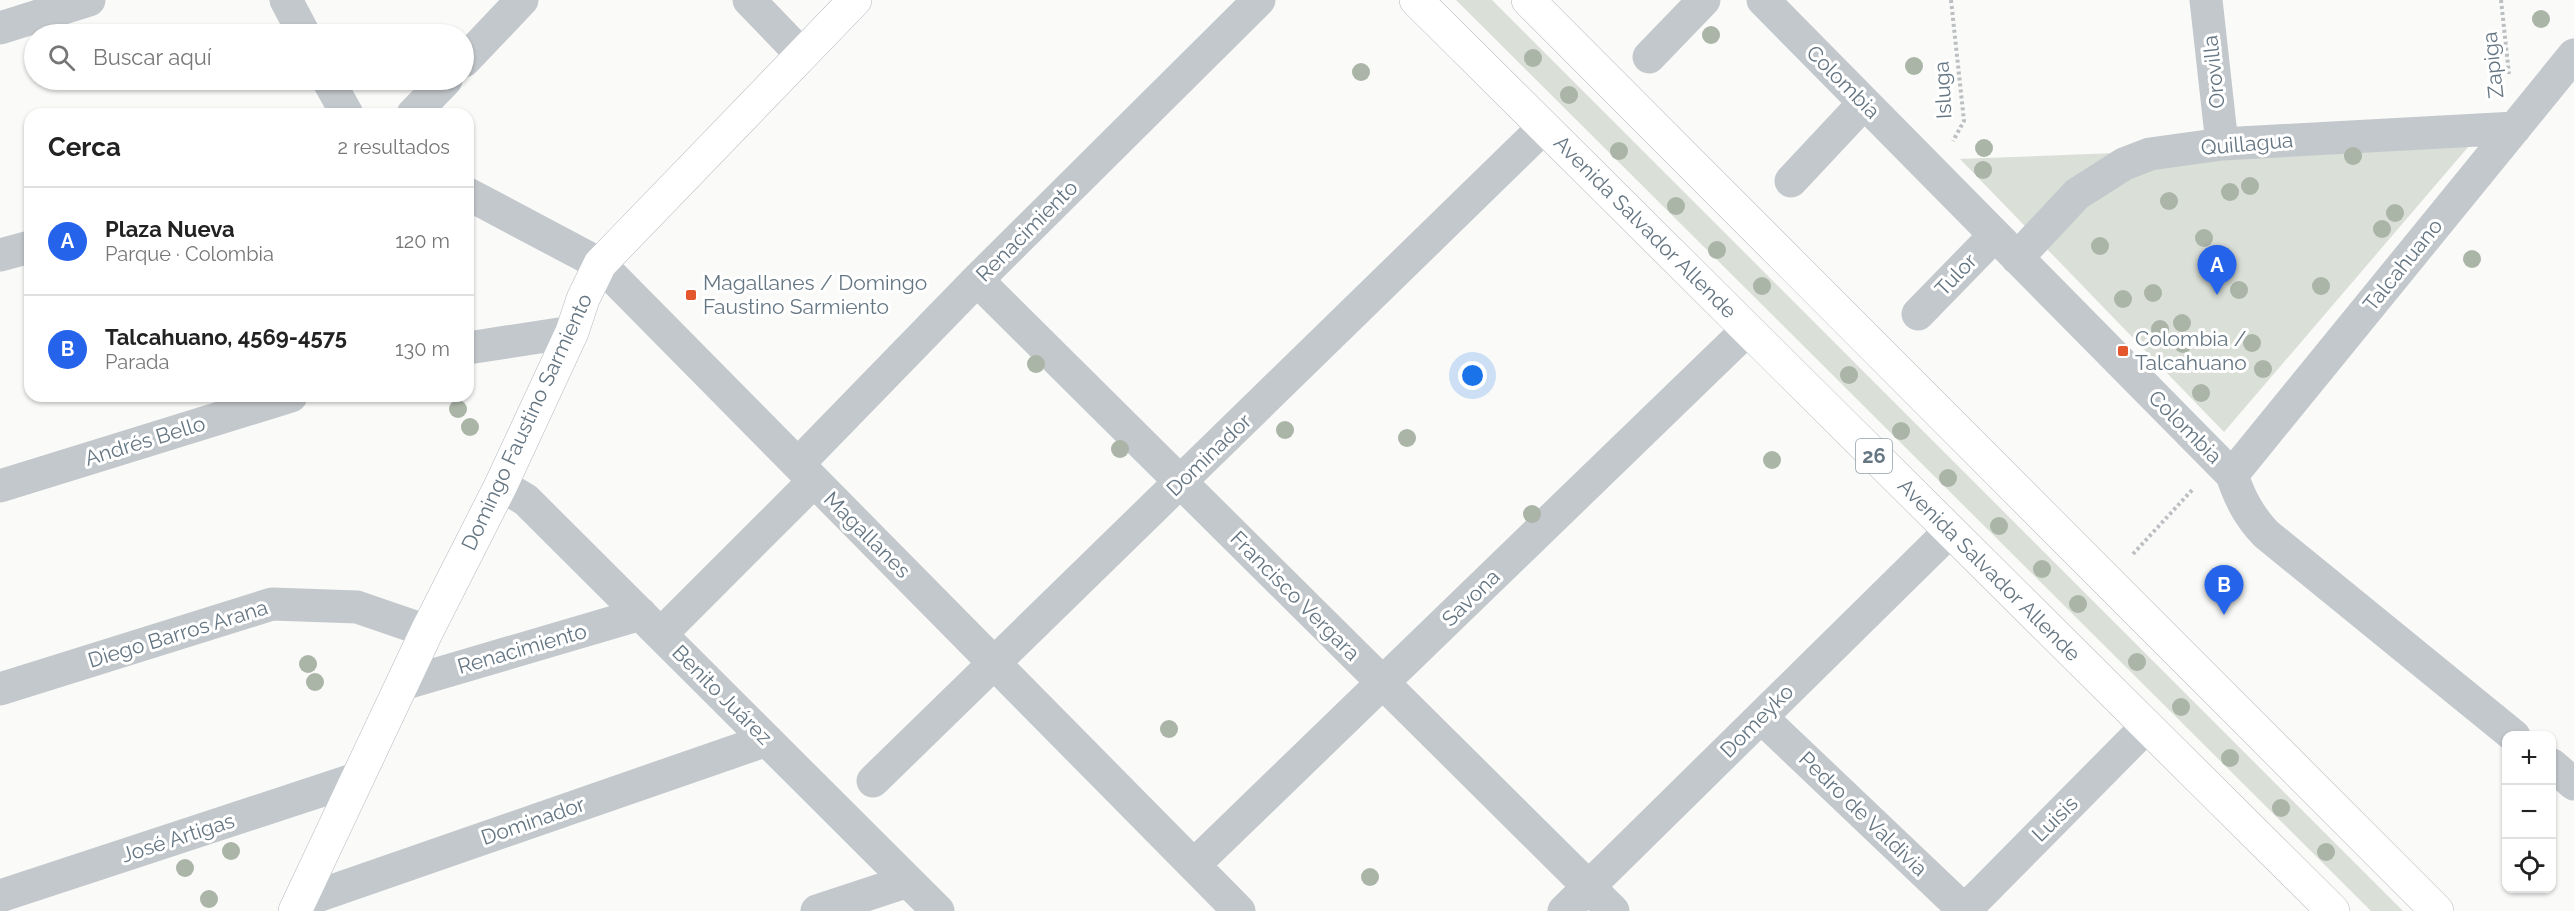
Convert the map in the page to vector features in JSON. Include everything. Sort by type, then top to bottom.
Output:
[{"type":"main road","name":"Domingo Faustino Sarmiento","points":[[297,906],[356,779],[501,485],[572,332],[583,299],[600,264],[855,0]]},
{"type":"main road","name":"Avenida Salvador Allende","points":[[1416,0],[2333,911]]},
{"type":"main road","points":[[1528,0],[2437,911]]},
{"type":"street","points":[[0,28],[89,0]]},
{"type":"street","points":[[286,0],[299,24]]},
{"type":"street","points":[[474,50],[522,0]]},
{"type":"street","points":[[748,0],[801,55]]},
{"type":"street","name":"Renacimiento","points":[[403,684],[651,624],[806,473],[977,280],[1259,0]]},
{"type":"street","points":[[1649,57],[1704,0]]},
{"type":"street","name":"Colombia","points":[[1763,0],[2225,469],[2251,518],[2266,534],[2509,731]]},
{"type":"street","name":"Orovilla","points":[[2206,0],[2222,144]]},
{"type":"street","name":"Talcahuano","points":[[2225,469],[2515,128],[2574,55]]},
{"type":"street","points":[[334,90],[344,108]]},
{"type":"street","points":[[419,108],[436,90]]},
{"type":"street","points":[[1791,181],[1864,103]]},
{"type":"street","name":"Dominador","points":[[873,781],[1544,128]]},
{"type":"street","name":"Quillagua","points":[[2006,246],[2124,164],[2150,154],[2222,144],[2515,128]]},
{"type":"street","name":"Magallanes","points":[[474,197],[600,264],[1239,911]]},
{"type":"street","name":"Tulor","points":[[1918,314],[2006,246]]},
{"type":"street","points":[[0,255],[24,248]]},
{"type":"street","name":"Francisco Vergara","points":[[977,280],[1613,911]]},
{"type":"street","name":"Savona","points":[[1194,866],[1748,330]]},
{"type":"street","points":[[474,347],[572,332]]},
{"type":"street","name":"Andrés Bello","points":[[0,486],[272,402]]},
{"type":"street","name":"Benito Juárez","points":[[501,485],[526,500],[938,911]]},
{"type":"street","name":"Domeyko","points":[[1564,911],[1950,531]]},
{"type":"street","name":"Diego Barros Arana","points":[[0,689],[272,604],[357,607],[428,631]]},
{"type":"street","name":"Pedro de Valdivia","points":[[1761,717],[1964,911]]},
{"type":"street","name":"Luisis","points":[[1964,911],[2147,726]]},
{"type":"street","name":"Dominador","points":[[297,906],[767,740]]},
{"type":"street","points":[[2556,768],[2574,784]]},
{"type":"street","name":"José Artigas","points":[[0,896],[356,779]]},
{"type":"street","points":[[817,911],[908,881]]},
{"type":"path","name":"Isluga","points":[[1929,169],[1956,136],[1964,121],[1951,0]]},
{"type":"path","name":"Zapiga","points":[[2501,0],[2515,128]]},
{"type":"path","points":[[2108,581],[2225,469]]},
{"type":"shaded area","points":[[1456,0],[1492,0],[2403,911],[2371,911]]},
{"type":"shaded area","points":[[2475,139],[2224,432],[1960,159]]},
{"type":"place","name":"Magallanes / Domingo Faustino Sarmiento","points":[[691,295]]},
{"type":"place","name":"Plaza Nueva","points":[[2217,295]]},
{"type":"place","name":"Colombia / Talcahuano","points":[[2123,351]]},
{"type":"place","name":"Talcahuano, 4569-4575","points":[[2224,615]]}]
